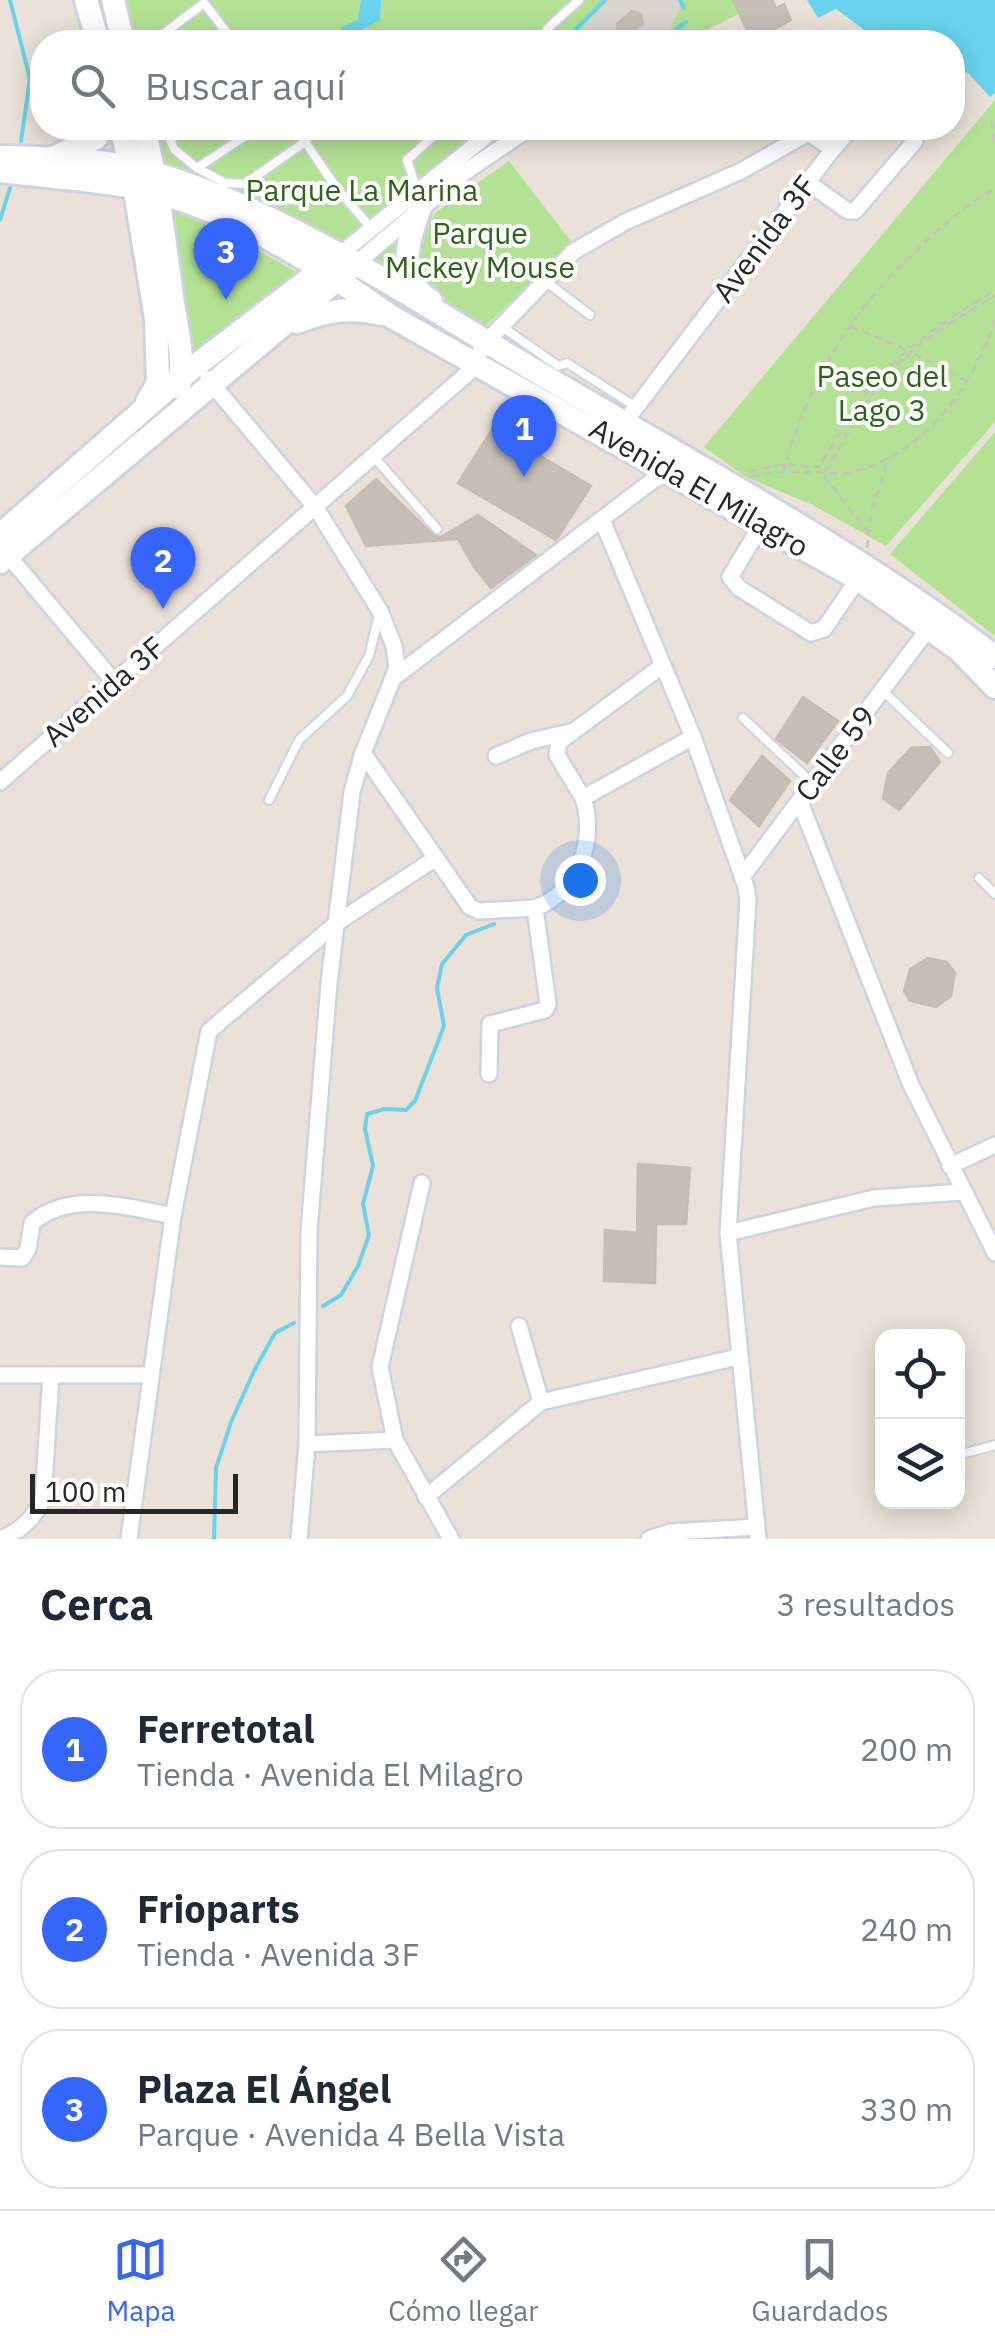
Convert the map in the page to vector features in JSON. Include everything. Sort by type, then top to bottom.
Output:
[{"type":"main road","points":[[86,0],[95,30]]},
{"type":"main road","points":[[113,0],[120,30]]},
{"type":"main road","points":[[49,160],[92,140]]},
{"type":"main road","points":[[123,140],[133,177],[160,360],[158,383],[144,408]]},
{"type":"main road","points":[[147,140],[157,184],[178,341],[189,370],[172,414]]},
{"type":"main road","points":[[0,157],[49,160],[236,204],[338,267]]},
{"type":"main road","points":[[0,172],[133,177]]},
{"type":"main road","points":[[415,204],[406,248],[407,271],[419,293],[457,318],[463,329]]},
{"type":"main road","points":[[2,549],[284,327],[338,267]]},
{"type":"main road","points":[[2,549],[144,408],[189,370],[338,267]]},
{"type":"main road","name":"Avenida El Milagro","points":[[338,267],[392,317],[487,344],[630,415],[842,550],[995,656]]},
{"type":"main road","name":"Avenida El Milagro","points":[[338,267],[463,329],[669,472],[858,579],[958,649],[995,687]]},
{"type":"main road","points":[[284,327],[326,310],[355,308],[392,317]]},
{"type":"street","points":[[338,267],[415,204],[483,140]]},
{"type":"street","points":[[338,267],[371,228],[513,140]]},
{"type":"street","name":"Avenida 3F","points":[[0,782],[468,374],[487,344],[573,252],[598,236],[742,171],[795,140]]},
{"type":"street","name":"Avenida 3F","points":[[630,415],[833,149],[823,140]]},
{"type":"street","points":[[833,149],[841,140]]},
{"type":"street","points":[[807,182],[848,212],[856,211],[915,141]]},
{"type":"street","points":[[189,370],[212,384],[316,508],[380,611],[394,646],[397,668],[352,792],[329,983],[309,1230],[307,1444],[299,1539]]},
{"type":"street","points":[[392,680],[669,472]]},
{"type":"street","points":[[602,520],[693,737],[748,900],[728,1233],[757,1533],[671,1532],[649,1539]]},
{"type":"street","points":[[762,524],[730,577],[739,588],[812,634],[824,629],[858,579]]},
{"type":"street","points":[[2,549],[115,683]]},
{"type":"street","name":"Calle 59","points":[[742,878],[928,629]]},
{"type":"street","points":[[363,753],[474,910],[535,908],[548,903],[568,884],[585,856],[588,826],[583,798],[557,755],[559,742],[662,666]]},
{"type":"street","points":[[496,756],[531,741],[574,731]]},
{"type":"street","points":[[583,798],[693,737]]},
{"type":"street","points":[[800,802],[911,1086],[995,1253]]},
{"type":"street","points":[[129,1539],[172,1216],[208,1031],[338,922],[436,858]]},
{"type":"street","points":[[488,1074],[490,1024],[545,1010],[548,1004],[535,908]]},
{"type":"street","points":[[950,1166],[995,1144]]},
{"type":"street","points":[[422,1182],[380,1367],[395,1440],[450,1539]]},
{"type":"street","points":[[728,1233],[874,1198],[963,1192]]},
{"type":"street","points":[[0,1258],[22,1258],[28,1249],[32,1222],[52,1208],[117,1204],[172,1216]]},
{"type":"street","points":[[519,1326],[541,1402]]},
{"type":"street","points":[[426,1497],[541,1402],[738,1356]]},
{"type":"street","points":[[0,1375],[151,1375]]},
{"type":"street","points":[[0,1539],[13,1534],[36,1514],[43,1500],[52,1375]]},
{"type":"street","points":[[307,1444],[395,1440]]},
{"type":"lane","points":[[547,30],[580,0]]},
{"type":"lane","points":[[169,30],[204,4],[225,30]]},
{"type":"lane","points":[[171,140],[174,149],[197,168],[225,183],[245,184],[279,202],[335,186]]},
{"type":"lane","points":[[197,168],[239,140]]},
{"type":"lane","points":[[415,204],[415,184],[406,160],[428,140]]},
{"type":"lane","points":[[245,184],[306,141],[335,186],[371,228]]},
{"type":"lane","points":[[545,281],[590,316]]},
{"type":"lane","points":[[374,457],[437,528]]},
{"type":"lane","points":[[269,800],[299,740],[347,696],[370,656],[380,611]]},
{"type":"lane","points":[[882,691],[948,753]]},
{"type":"lane","points":[[743,718],[814,785]]},
{"type":"lane","points":[[979,878],[995,894]]},
{"type":"lane","points":[[965,1453],[995,1444]]},
{"type":"path","points":[[990,121],[995,143]]},
{"type":"path","points":[[783,472],[798,419],[825,362],[848,326],[904,262],[995,189]]},
{"type":"path","points":[[749,470],[785,464],[820,468],[862,398],[910,351],[995,293]]},
{"type":"path","points":[[746,477],[861,470],[890,456],[942,416],[985,350],[995,320]]},
{"type":"path","points":[[848,326],[910,351],[967,382]]},
{"type":"path","points":[[823,474],[866,404],[910,351]]},
{"type":"path","points":[[866,550],[878,484],[890,456]]},
{"type":"path","points":[[823,474],[870,534]]},
{"type":"green space","points":[[125,0],[767,0],[706,30],[131,30]]},
{"type":"green space","name":"Paseo del Lago 3","points":[[995,100],[995,422],[886,546],[813,505],[746,477],[704,447]]},
{"type":"green space","name":"Parque La Marina","points":[[154,140],[523,140],[426,210],[409,288],[168,169],[156,153]]},
{"type":"green space","name":"Parque Mickey Mouse","points":[[509,161],[573,244],[482,329],[428,291],[415,257],[420,237],[436,212]]},
{"type":"green space","points":[[167,208],[233,236],[303,276],[200,355],[187,343]]},
{"type":"green space","points":[[995,432],[995,636],[890,554]]},
{"type":"shaded area","points":[[609,0],[678,0],[680,8],[670,30],[579,30]]},
{"type":"water","points":[[361,0],[381,0],[380,20],[361,30],[339,30],[358,20]]},
{"type":"water","points":[[807,0],[995,0],[995,93],[990,97],[965,71],[965,30],[865,30],[836,9],[818,18]]},
{"type":"building","points":[[733,0],[772,0],[776,8],[784,4],[791,20],[772,30],[747,30]]},
{"type":"building","points":[[632,11],[641,14],[643,24],[633,30],[618,30],[617,24]]},
{"type":"building","points":[[493,428],[591,486],[556,540],[458,483]]},
{"type":"building","points":[[376,479],[434,536],[441,537],[478,515],[536,555],[491,588],[458,539],[366,546],[346,506]]},
{"type":"building","points":[[803,697],[838,721],[807,763],[776,739]]},
{"type":"building","points":[[930,747],[940,762],[899,810],[883,798],[888,773],[911,748]]},
{"type":"building","points":[[762,756],[790,781],[759,826],[730,800]]},
{"type":"building","points":[[928,958],[947,962],[955,973],[951,996],[936,1007],[910,1001],[904,991],[910,969]]},
{"type":"building","points":[[638,1164],[690,1168],[686,1224],[656,1224],[655,1283],[604,1281],[605,1230],[637,1233]]},
{"type":"waterway","points":[[10,0],[30,79],[21,141]]},
{"type":"waterway","points":[[575,30],[605,0]]},
{"type":"waterway","points":[[680,0],[684,8]]},
{"type":"waterway","points":[[675,30],[686,22]]},
{"type":"waterway","points":[[0,220],[10,188]]},
{"type":"waterway","points":[[323,1306],[341,1295],[358,1266],[369,1235],[363,1204],[373,1166],[365,1129],[367,1114],[384,1109],[406,1110],[415,1101],[444,1026],[437,988],[442,964],[466,935],[494,924]]},
{"type":"waterway","points":[[214,1539],[216,1468],[231,1422],[275,1333],[294,1323]]},
{"type":"place","name":"Plaza El Ángel","points":[[226,300]]},
{"type":"place","name":"Ferretotal","points":[[524,477]]},
{"type":"place","name":"Frioparts","points":[[163,609]]}]
